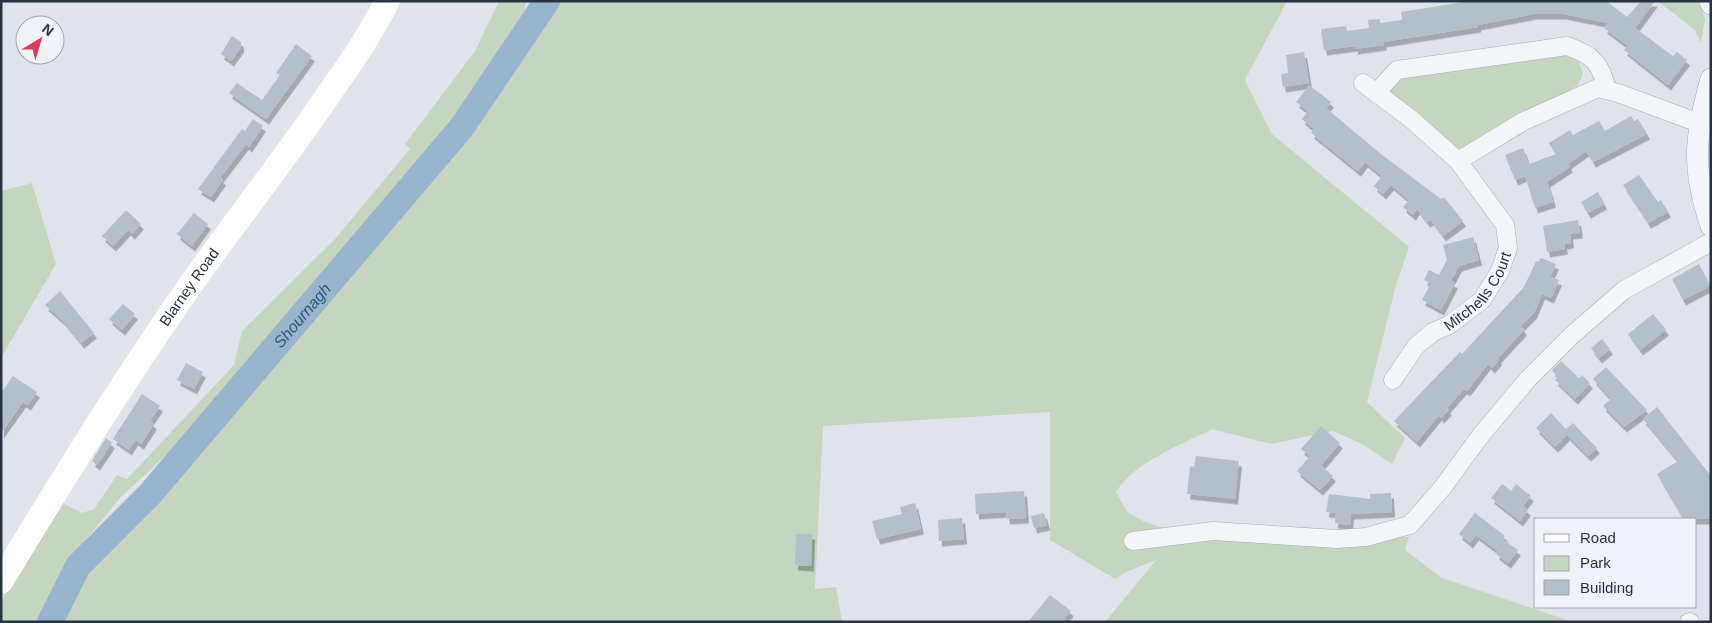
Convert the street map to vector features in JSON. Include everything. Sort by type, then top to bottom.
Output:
[{"type":"main road","name":"Blarney Road","points":[[1,581],[66,474],[142,356],[236,222],[307,126],[374,28],[387,1]]},
{"type":"street","name":"Mitchells Court","points":[[1393,380],[1416,346],[1433,332],[1450,325],[1482,300],[1500,271],[1508,248],[1506,226],[1458,161],[1411,119],[1370,88],[1397,70],[1566,46],[1586,53],[1603,71],[1607,90]]},
{"type":"street","points":[[1711,79],[1699,123],[1696,163],[1711,226]]},
{"type":"street","points":[[1458,161],[1524,121],[1598,88],[1699,123]]},
{"type":"street","points":[[1133,541],[1213,531],[1337,539],[1366,537],[1410,525],[1443,487],[1486,428],[1530,376],[1572,334],[1624,290],[1711,242]]},
{"type":"green space","points":[[499,1],[526,1],[523,19],[505,38],[562,1],[1287,1],[1245,80],[1272,134],[1409,247],[1396,285],[1367,402],[1405,438],[1392,464],[1362,444],[1333,431],[1271,444],[1212,429],[1147,463],[1135,471],[1116,492],[1127,512],[1145,522],[1194,538],[1343,546],[1382,542],[1394,537],[1409,537],[1405,550],[1442,578],[1573,622],[1105,622],[1156,560],[1126,572],[1115,579],[1050,540],[1050,412],[823,426],[815,589],[836,587],[842,622],[59,622],[83,576],[219,425],[225,400],[121,497],[78,549],[43,622],[1,622],[1,602],[59,501],[82,513],[94,509],[117,475],[127,479],[234,365],[242,331],[335,239],[410,149],[405,144],[475,51]]},
{"type":"green space","points":[[1658,1],[1698,1],[1705,19],[1701,43],[1695,30]]},
{"type":"green space","points":[[1566,55],[1579,62],[1583,74],[1578,85],[1478,142],[1460,150],[1446,145],[1387,93],[1393,79]]},
{"type":"green space","points":[[32,183],[56,264],[1,358],[1,191]]},
{"type":"building","points":[[1470,1],[1606,1],[1627,17],[1641,1],[1655,1],[1635,28],[1673,56],[1677,52],[1687,60],[1668,85],[1624,50],[1628,46],[1604,28],[1608,23],[1563,14],[1534,14],[1478,25],[1478,27],[1383,42],[1384,45],[1355,49],[1355,46],[1324,50],[1321,29],[1346,26],[1347,31],[1369,28],[1368,20],[1380,19],[1380,23],[1402,20],[1401,12]]},
{"type":"building","points":[[232,36],[241,42],[241,47],[231,61],[221,54]]},
{"type":"building","points":[[296,44],[312,56],[266,119],[229,93],[237,83],[262,100],[280,75],[276,73]]},
{"type":"building","points":[[1304,52],[1309,83],[1283,87],[1281,74],[1288,73],[1286,55]]},
{"type":"building","points":[[1309,85],[1331,102],[1326,108],[1381,154],[1441,199],[1444,197],[1463,221],[1443,236],[1431,220],[1427,222],[1417,209],[1413,215],[1403,207],[1409,200],[1391,185],[1383,194],[1374,186],[1382,176],[1365,162],[1358,171],[1311,133],[1314,129],[1302,119],[1308,111],[1296,102]]},
{"type":"building","points":[[1631,116],[1634,121],[1638,119],[1647,134],[1593,162],[1586,151],[1568,164],[1570,167],[1547,182],[1553,202],[1535,208],[1525,176],[1515,180],[1505,155],[1523,148],[1529,164],[1556,154],[1549,143],[1570,130],[1573,135],[1599,121],[1605,131]]},
{"type":"building","points":[[253,119],[263,126],[249,147],[246,144],[220,178],[223,180],[211,197],[198,189],[242,129],[245,131]]},
{"type":"building","points":[[1639,175],[1658,202],[1661,200],[1668,212],[1648,223],[1623,185]]},
{"type":"building","points":[[1598,192],[1604,204],[1588,213],[1581,202]]},
{"type":"building","points":[[126,210],[141,224],[132,234],[128,230],[113,246],[102,236]]},
{"type":"building","points":[[194,213],[208,224],[192,246],[177,234]]},
{"type":"building","points":[[1578,220],[1580,233],[1570,234],[1571,243],[1564,244],[1565,249],[1547,252],[1543,226]]},
{"type":"building","points":[[1473,237],[1479,260],[1459,266],[1451,281],[1455,283],[1441,310],[1422,300],[1431,283],[1424,280],[1429,270],[1439,275],[1447,260],[1443,245]]},
{"type":"building","points":[[1541,258],[1556,264],[1550,277],[1559,280],[1551,298],[1542,294],[1534,313],[1521,326],[1524,330],[1498,358],[1499,360],[1492,368],[1488,364],[1467,391],[1464,389],[1447,408],[1449,410],[1441,418],[1439,415],[1417,442],[1394,421],[1460,352],[1462,354],[1524,287],[1536,261],[1538,262]]},
{"type":"building","points":[[1699,264],[1710,286],[1683,300],[1672,279]]},
{"type":"building","points":[[60,291],[94,333],[81,343],[63,321],[45,305]]},
{"type":"building","points":[[123,304],[135,314],[122,330],[109,319]]},
{"type":"building","points":[[1653,314],[1666,330],[1640,350],[1628,334]]},
{"type":"building","points":[[1602,339],[1610,349],[1599,358],[1591,348]]},
{"type":"building","points":[[1561,361],[1579,378],[1582,375],[1590,383],[1575,399],[1555,380],[1558,377],[1552,370]]},
{"type":"building","points":[[186,363],[203,372],[194,389],[177,380]]},
{"type":"building","points":[[1606,367],[1647,410],[1624,427],[1603,406],[1611,399],[1593,379]]},
{"type":"building","points":[[13,376],[37,392],[28,405],[23,402],[1,433],[1,393]]},
{"type":"building","points":[[142,394],[160,406],[150,421],[154,424],[141,444],[135,440],[129,450],[113,439]]},
{"type":"building","points":[[1657,407],[1711,476],[1711,519],[1682,518],[1657,474],[1678,461],[1643,419]]},
{"type":"building","points":[[1551,413],[1566,429],[1573,423],[1597,448],[1588,456],[1567,435],[1555,447],[1536,428]]},
{"type":"building","points":[[1321,426],[1340,443],[1321,465],[1333,476],[1320,490],[1297,471],[1310,456],[1301,449]]},
{"type":"building","points":[[106,438],[112,443],[97,465],[92,461]]},
{"type":"building","points":[[1196,456],[1239,461],[1235,499],[1187,494],[1190,466],[1194,467]]},
{"type":"building","points":[[1502,484],[1511,491],[1516,484],[1531,496],[1523,506],[1528,510],[1520,521],[1491,498]]},
{"type":"building","points":[[1024,491],[1026,518],[1007,519],[1006,512],[976,514],[975,494]]},
{"type":"building","points":[[1391,493],[1392,512],[1351,514],[1350,525],[1335,523],[1336,513],[1326,512],[1329,494],[1370,499],[1370,494]]},
{"type":"building","points":[[915,503],[921,529],[877,539],[872,521],[902,514],[900,507]]},
{"type":"building","points":[[1044,513],[1047,525],[1034,528],[1031,516]]},
{"type":"building","points":[[1475,513],[1505,536],[1502,539],[1518,550],[1508,563],[1496,554],[1498,551],[1476,535],[1470,543],[1459,534]]},
{"type":"building","points":[[962,518],[964,539],[939,541],[938,520]]},
{"type":"building","points":[[796,534],[812,534],[811,566],[795,565]]},
{"type":"building","points":[[1050,595],[1071,611],[1062,622],[1028,622]]},
{"type":"waterway","name":"Shournagh","points":[[50,622],[78,566],[150,494],[462,127],[547,1]]}]
